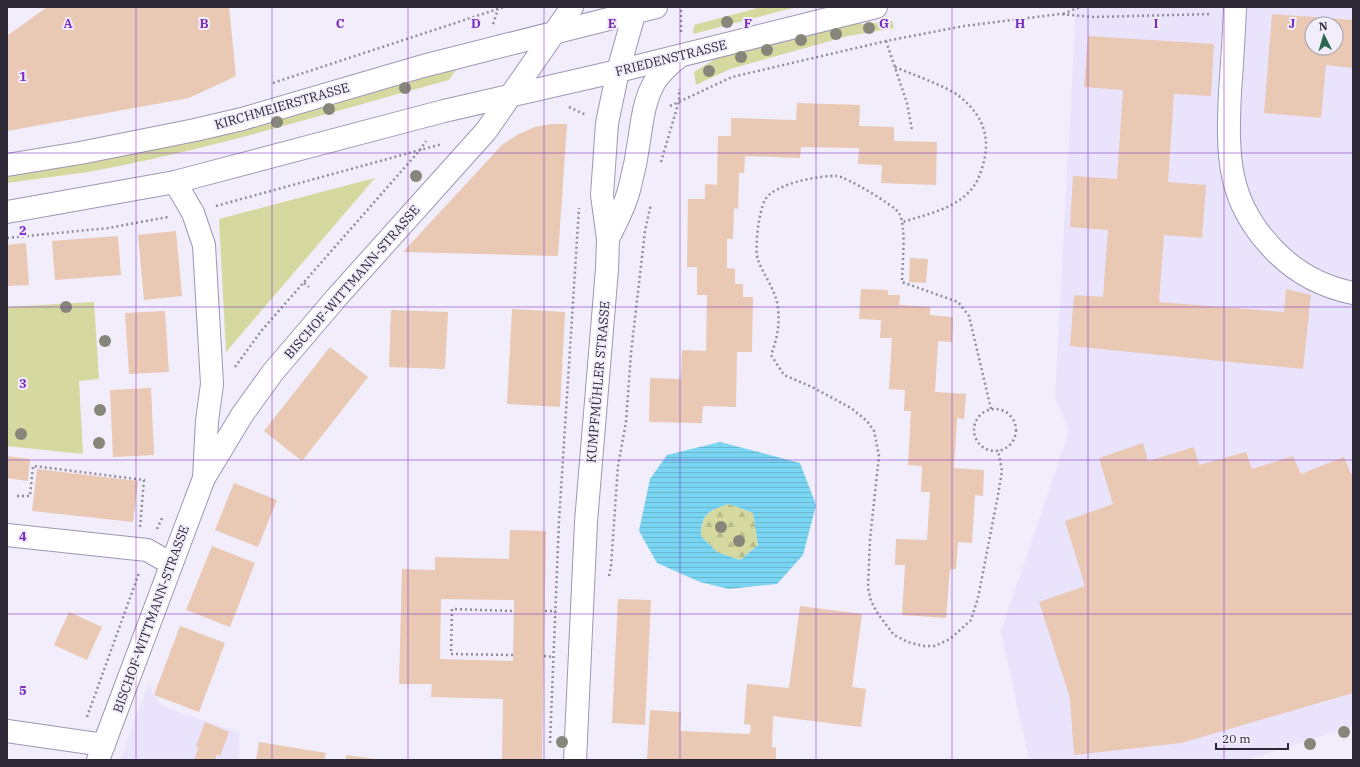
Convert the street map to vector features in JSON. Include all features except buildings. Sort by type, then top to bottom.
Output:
[{"type":"street","points":[[7,212],[175,182],[444,111],[512,95],[572,7]]},
{"type":"street","points":[[554,33],[635,10],[656,7]]},
{"type":"street","name":"FRIEDENSTRASSE","points":[[512,95],[618,71],[876,7]]},
{"type":"street","points":[[1235,7],[1228,125],[1229,158],[1233,179],[1239,198],[1251,223],[1266,242],[1284,260],[1307,277],[1341,291],[1353,293]]},
{"type":"street","name":"KUMPFMÜHLER STRASSE","points":[[575,760],[586,522],[608,239],[602,195],[607,123],[618,71],[635,10]]},
{"type":"street","name":"KIRCHMEIERSTRASSE","points":[[7,165],[80,153],[195,130],[480,51],[554,33]]},
{"type":"street","points":[[608,239],[625,203],[630,187],[639,141],[641,121],[647,100],[654,84],[664,70],[680,56]]},
{"type":"street","name":"BISCHOF-WITTMANN-STRASSE","points":[[101,753],[170,563],[204,478],[242,415],[273,372],[366,264],[486,131],[512,95]]},
{"type":"street","name":"BISCHOF-WITTMANN-STRASSE","points":[[175,182],[193,213],[204,245],[212,384],[207,421],[204,478]]},
{"type":"street","points":[[7,535],[143,550],[170,563]]},
{"type":"street","points":[[7,731],[101,753]]},
{"type":"path","points":[[270,85],[504,7]]},
{"type":"path","points":[[1060,14],[1080,7]]},
{"type":"path","points":[[480,51],[490,31],[498,9]]},
{"type":"path","points":[[661,164],[679,101],[732,77],[886,41],[987,22],[1060,14],[1094,18],[1214,14]]},
{"type":"path","points":[[414,37],[416,41]]},
{"type":"path","points":[[886,41],[907,103],[912,130]]},
{"type":"path","points":[[895,67],[957,94],[973,108],[984,125],[987,142],[984,161],[978,180],[967,194],[945,208],[903,222]]},
{"type":"path","points":[[563,107],[570,107],[582,114],[607,123]]},
{"type":"path","points":[[232,372],[262,330],[420,150],[444,111]]},
{"type":"path","points":[[582,114],[582,120]]},
{"type":"path","points":[[7,238],[108,228],[193,213],[450,142]]},
{"type":"path","points":[[991,409],[969,316],[964,307],[958,302],[902,282],[903,222],[899,212],[890,203],[839,176],[791,183],[777,188],[765,200],[762,208],[756,254],[773,290],[778,306],[777,337],[771,355],[784,375],[812,387],[851,408],[866,421],[874,431],[877,442],[878,462],[870,539],[868,588],[871,601],[878,614],[894,635],[908,642],[923,646],[935,646],[950,639],[970,620],[978,598],[1002,471],[998,450]]},
{"type":"path","points":[[609,573],[618,466],[626,422],[631,353],[645,231],[652,201]]},
{"type":"path","points":[[550,744],[559,521],[579,206]]},
{"type":"path","points":[[304,283],[309,287]]},
{"type":"path","points":[[991,409],[999,409],[1007,412],[1012,418],[1015,426],[1015,434],[1012,441],[1006,447],[998,450],[990,450],[983,447],[977,441],[974,433],[974,425],[977,418],[983,412],[991,409]]},
{"type":"path","points":[[17,496],[30,496],[33,466],[144,480],[143,550]]},
{"type":"path","points":[[83,721],[86,719],[143,550],[164,514]]},
{"type":"path","points":[[513,655],[451,654],[452,610],[514,611]]},
{"type":"shaded area","points":[[1074,7],[1353,7],[1353,726],[1247,760],[1029,760],[1001,631],[1069,431],[1055,397],[1075,28]]},
{"type":"shaded area","points":[[149,683],[153,694],[164,707],[240,733],[238,760],[120,760]]},
{"type":"green space","points":[[761,7],[797,7],[693,34],[694,25]]},
{"type":"green space","points":[[892,21],[894,28],[848,36],[730,69],[696,85],[694,72],[715,59],[847,23],[864,24]]},
{"type":"green space","points":[[458,67],[449,80],[224,142],[88,172],[7,183],[7,174]]},
{"type":"green space","points":[[375,178],[226,352],[219,219]]},
{"type":"green space","points":[[94,302],[99,379],[79,381],[83,454],[7,446],[7,307]]},
{"type":"green space","points":[[729,504],[753,513],[758,545],[740,560],[717,552],[701,536],[701,529],[708,514],[716,508]]},
{"type":"water","points":[[720,442],[800,463],[816,505],[803,555],[777,584],[729,589],[700,582],[657,563],[639,531],[650,479],[667,455]],"holes":[[[729,504],[753,513],[758,545],[740,560],[717,552],[701,536],[701,529],[705,518],[716,508]]]}]
